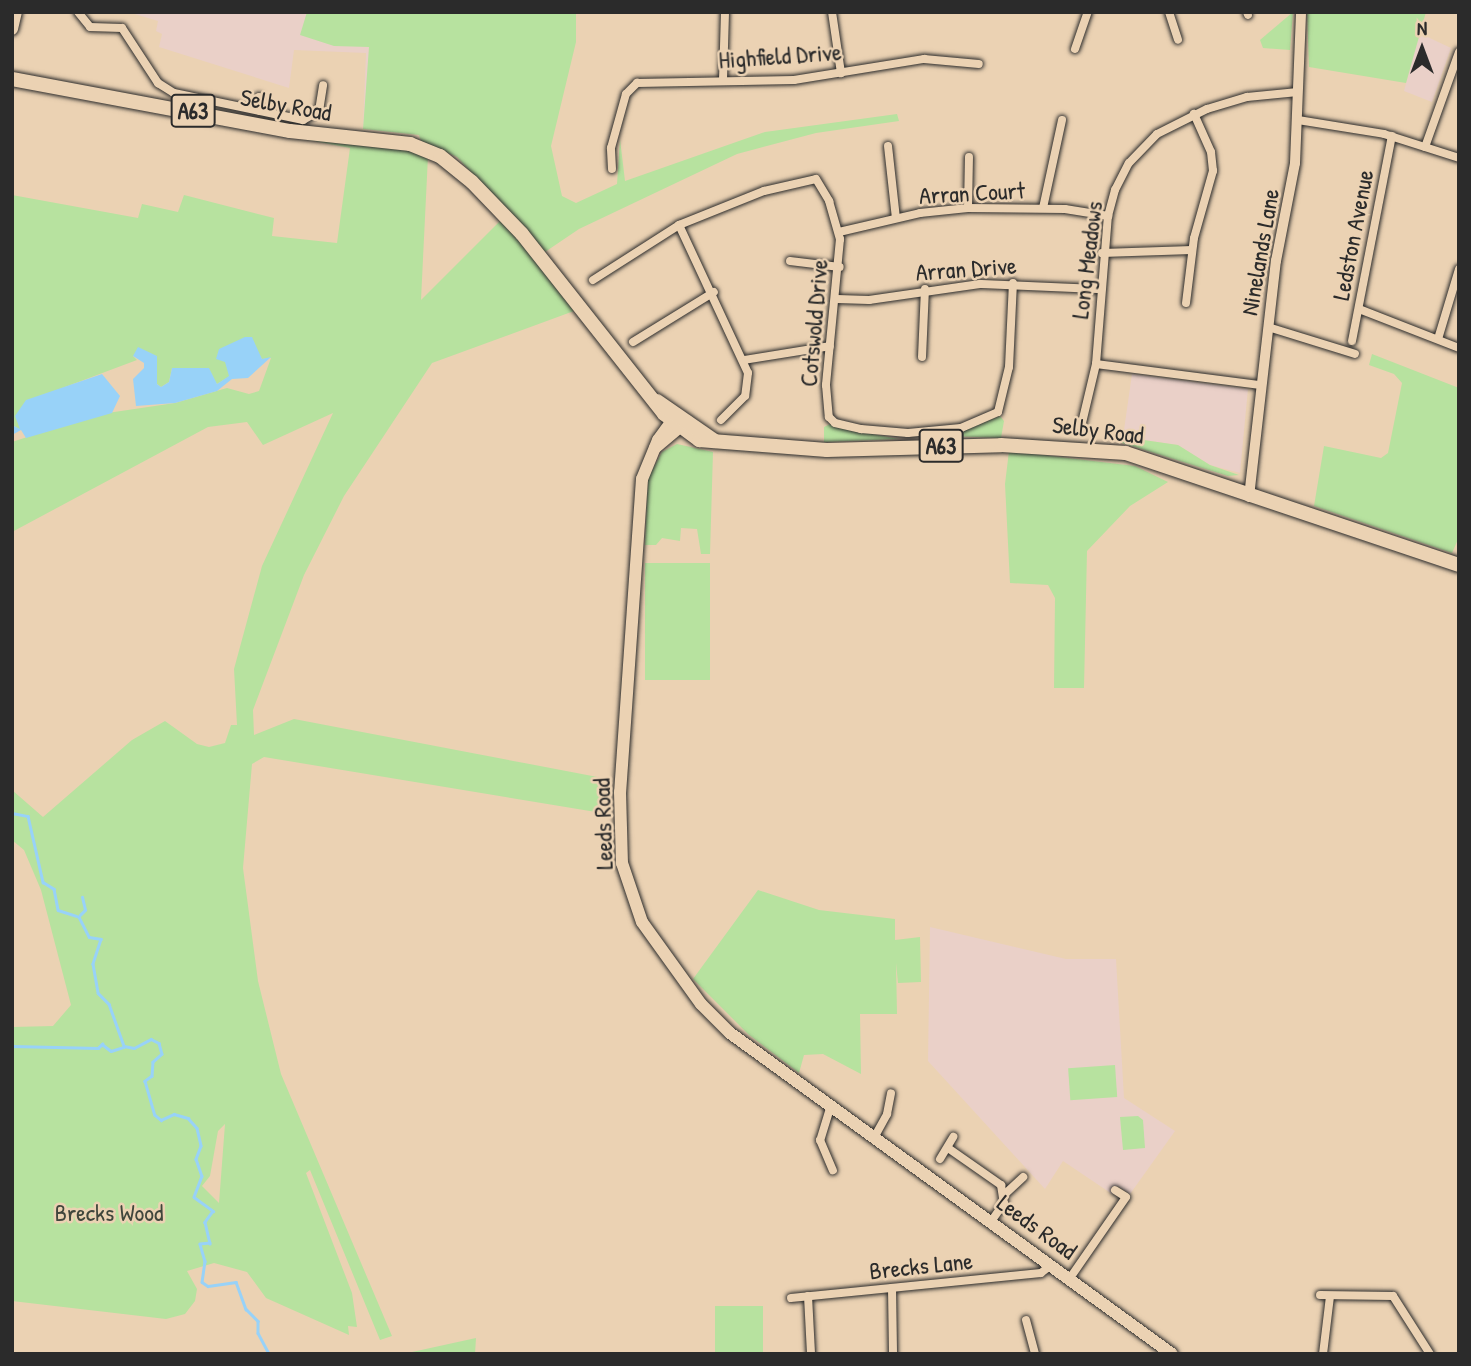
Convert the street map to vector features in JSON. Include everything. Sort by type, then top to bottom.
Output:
[{"type":"highway","name":"Selby Road","points":[[12,79],[300,133],[419,147],[458,169],[522,234],[656,401],[694,438],[827,450],[1001,445],[1110,451],[1159,462],[1249,497],[1459,565]]},
{"type":"main road","points":[[12,29],[16,12]]},
{"type":"main road","name":"Leeds Road","points":[[679,421],[655,447],[642,484],[620,792],[624,876],[642,922],[701,1004],[739,1040],[992,1220],[1172,1354]]},
{"type":"street","points":[[78,12],[89,27],[112,25],[126,31],[165,89],[260,111],[309,119],[321,105],[323,85]]},
{"type":"street","points":[[723,80],[724,12]]},
{"type":"street","points":[[832,12],[841,73]]},
{"type":"street","points":[[1075,49],[1088,12]]},
{"type":"street","points":[[1168,12],[1178,40]]},
{"type":"street","name":"Ninelands Lane","points":[[1249,497],[1276,261],[1293,181],[1298,120],[1301,12]]},
{"type":"street","points":[[1425,147],[1459,52]]},
{"type":"street","name":"Highfield Drive","points":[[612,169],[626,94],[634,84],[783,80],[924,59],[979,64]]},
{"type":"street","name":"Long Meadows","points":[[1081,427],[1096,364],[1099,289],[1108,216],[1119,181],[1135,155],[1157,134],[1194,114],[1234,100],[1298,92]]},
{"type":"street","points":[[259,97],[260,111]]},
{"type":"street","points":[[1186,303],[1192,250],[1213,171],[1211,152],[1194,114]]},
{"type":"street","points":[[1043,208],[1062,120]]},
{"type":"street","points":[[1298,120],[1392,136],[1459,158]]},
{"type":"street","name":"Ledston Avenue","points":[[1352,341],[1392,136]]},
{"type":"street","points":[[888,146],[896,219]]},
{"type":"street","points":[[968,208],[969,157]]},
{"type":"street","name":"Cotswold Drive","points":[[593,280],[679,225],[764,191],[812,178],[821,184],[839,232],[840,267],[826,399],[835,423],[908,433],[977,424],[998,412],[1004,398],[1013,283]]},
{"type":"street","name":"Arran Court","points":[[839,232],[896,219],[968,208],[1043,208],[1108,216]]},
{"type":"street","points":[[679,225],[714,292],[744,360],[748,390],[721,420]]},
{"type":"street","points":[[1102,253],[1192,250]]},
{"type":"street","points":[[790,261],[840,267]]},
{"type":"street","points":[[1438,340],[1459,270]]},
{"type":"street","name":"Arran Drive","points":[[837,299],[869,300],[925,289],[1013,283],[1099,289]]},
{"type":"street","points":[[922,356],[925,289]]},
{"type":"street","points":[[633,342],[714,292]]},
{"type":"street","points":[[1359,309],[1459,348]]},
{"type":"street","points":[[1268,327],[1290,330],[1355,354]]},
{"type":"street","points":[[744,360],[830,346]]},
{"type":"street","points":[[1096,364],[1261,385]]},
{"type":"street","points":[[875,1136],[891,1093]]},
{"type":"street","points":[[831,1105],[820,1140],[833,1170]]},
{"type":"street","points":[[940,1160],[953,1137]]},
{"type":"street","points":[[948,1149],[1001,1185],[1005,1194]]},
{"type":"street","points":[[992,1220],[1005,1194],[1023,1177]]},
{"type":"street","points":[[1070,1278],[1126,1197],[1115,1190]]},
{"type":"street","name":"Brecks Lane","points":[[791,1298],[1041,1273],[1051,1265]]},
{"type":"street","points":[[892,1288],[890,1337],[893,1354]]},
{"type":"street","points":[[808,1296],[811,1354]]},
{"type":"street","points":[[1323,1354],[1325,1296],[1393,1296],[1430,1354]]},
{"type":"street","points":[[1026,1320],[1035,1354]]},
{"type":"shaded area","points":[[128,12],[576,12],[576,42],[363,129],[366,53],[294,50],[289,88],[159,47],[162,34],[156,31],[158,21]]},
{"type":"shaded area","points":[[1419,33],[1451,48],[1432,102],[1404,91]]},
{"type":"shaded area","points":[[1132,374],[1248,389],[1240,473],[1210,465],[1178,445],[1123,437]]},
{"type":"shaded area","points":[[930,927],[1066,959],[1116,959],[1124,1098],[1175,1131],[1130,1194],[1118,1186],[1112,1194],[1063,1161],[1045,1189],[928,1061]]},
{"type":"green space","points":[[307,12],[576,12],[576,42],[551,146],[562,196],[576,203],[617,184],[620,139],[625,181],[765,132],[897,114],[899,121],[816,133],[737,154],[579,229],[545,252],[457,157],[421,141],[419,135],[363,129],[369,47],[334,46],[300,35]]},
{"type":"green space","points":[[1293,12],[1290,50],[1263,48],[1260,40]]},
{"type":"green space","points":[[1307,12],[1426,12],[1406,83],[1309,67]]},
{"type":"green space","name":"Brecks Wood","points":[[299,138],[402,147],[428,156],[421,300],[502,219],[574,311],[432,363],[344,496],[304,575],[253,710],[254,735],[294,719],[608,779],[608,814],[264,757],[252,764],[243,868],[258,981],[281,1074],[392,1336],[380,1340],[310,1170],[306,1173],[352,1293],[357,1327],[348,1326],[349,1335],[266,1298],[247,1272],[214,1263],[187,1271],[197,1289],[195,1301],[185,1314],[166,1319],[12,1301],[12,1027],[53,1026],[71,1005],[41,890],[24,850],[12,840],[12,790],[43,817],[132,740],[165,721],[197,744],[209,747],[225,743],[231,725],[237,725],[234,669],[262,566],[333,413],[263,445],[247,422],[208,427],[12,532],[12,442],[94,415],[175,403],[227,388],[249,394],[259,391],[271,358],[262,359],[252,345],[226,362],[230,376],[217,384],[212,378],[172,368],[169,382],[161,387],[157,384],[157,356],[133,356],[137,360],[57,390],[21,430],[12,425],[12,195],[138,218],[142,204],[178,212],[184,195],[274,218],[272,236],[337,243],[350,148]],"holes":[[[225,1124],[219,1203],[202,1186],[210,1176],[218,1131]]]},
{"type":"green space","points":[[1372,354],[1459,388],[1459,537],[1452,553],[1314,506],[1324,446],[1381,458],[1388,453],[1402,383],[1394,374],[1369,365]]},
{"type":"green space","points":[[1000,416],[1004,421],[1001,438],[949,436]]},
{"type":"green space","points":[[830,424],[899,439],[824,442],[824,427]]},
{"type":"green space","points":[[1123,437],[1178,445],[1210,465],[1239,475],[1228,476],[1122,443]]},
{"type":"green space","points":[[677,444],[713,452],[710,554],[701,554],[697,529],[681,528],[680,541],[662,538],[656,545],[645,545],[648,478],[662,452]]},
{"type":"green space","points":[[1009,451],[1135,466],[1168,482],[1130,506],[1087,551],[1084,688],[1054,688],[1055,598],[1048,585],[1010,583],[1005,484]]},
{"type":"green space","points":[[645,563],[710,563],[710,680],[645,680]]},
{"type":"green space","points":[[758,890],[819,910],[895,919],[895,940],[920,937],[921,982],[898,983],[896,963],[897,1014],[860,1014],[861,1074],[823,1054],[804,1055],[799,1073],[748,1034],[693,979]]},
{"type":"green space","points":[[1115,1065],[1117,1097],[1070,1100],[1068,1068]]},
{"type":"green space","points":[[1138,1116],[1143,1120],[1145,1148],[1123,1150],[1120,1117]]},
{"type":"green space","points":[[715,1306],[763,1306],[763,1354],[715,1354]]},
{"type":"green space","points":[[476,1338],[475,1354],[403,1354]]},
{"type":"water","points":[[245,337],[252,337],[262,359],[271,357],[248,378],[232,379],[217,391],[175,403],[136,406],[133,379],[144,368],[144,363],[133,356],[138,347],[157,356],[157,384],[161,387],[169,382],[172,368],[209,368],[217,384],[229,376],[225,362],[216,359],[219,349]]},
{"type":"water","points":[[102,374],[120,396],[112,413],[26,438],[21,430],[12,435],[12,425],[20,429],[15,416],[26,400]]},
{"type":"waterway","points":[[12,813],[28,816],[43,882],[54,889],[58,910],[79,917],[89,937],[101,939],[93,964],[98,993],[109,1004],[124,1046],[134,1048],[151,1039],[159,1043],[162,1054],[153,1062],[152,1076],[145,1081],[155,1115],[161,1120],[174,1114],[188,1118],[197,1128],[201,1146],[196,1159],[202,1176],[194,1197],[213,1211],[205,1222],[210,1243],[200,1244],[205,1261],[202,1282],[208,1286],[236,1282],[246,1309],[258,1321],[258,1333],[269,1354]]},
{"type":"waterway","points":[[80,915],[85,910],[82,897]]},
{"type":"waterway","points":[[12,1046],[98,1048],[102,1044],[111,1051],[123,1047]]}]
